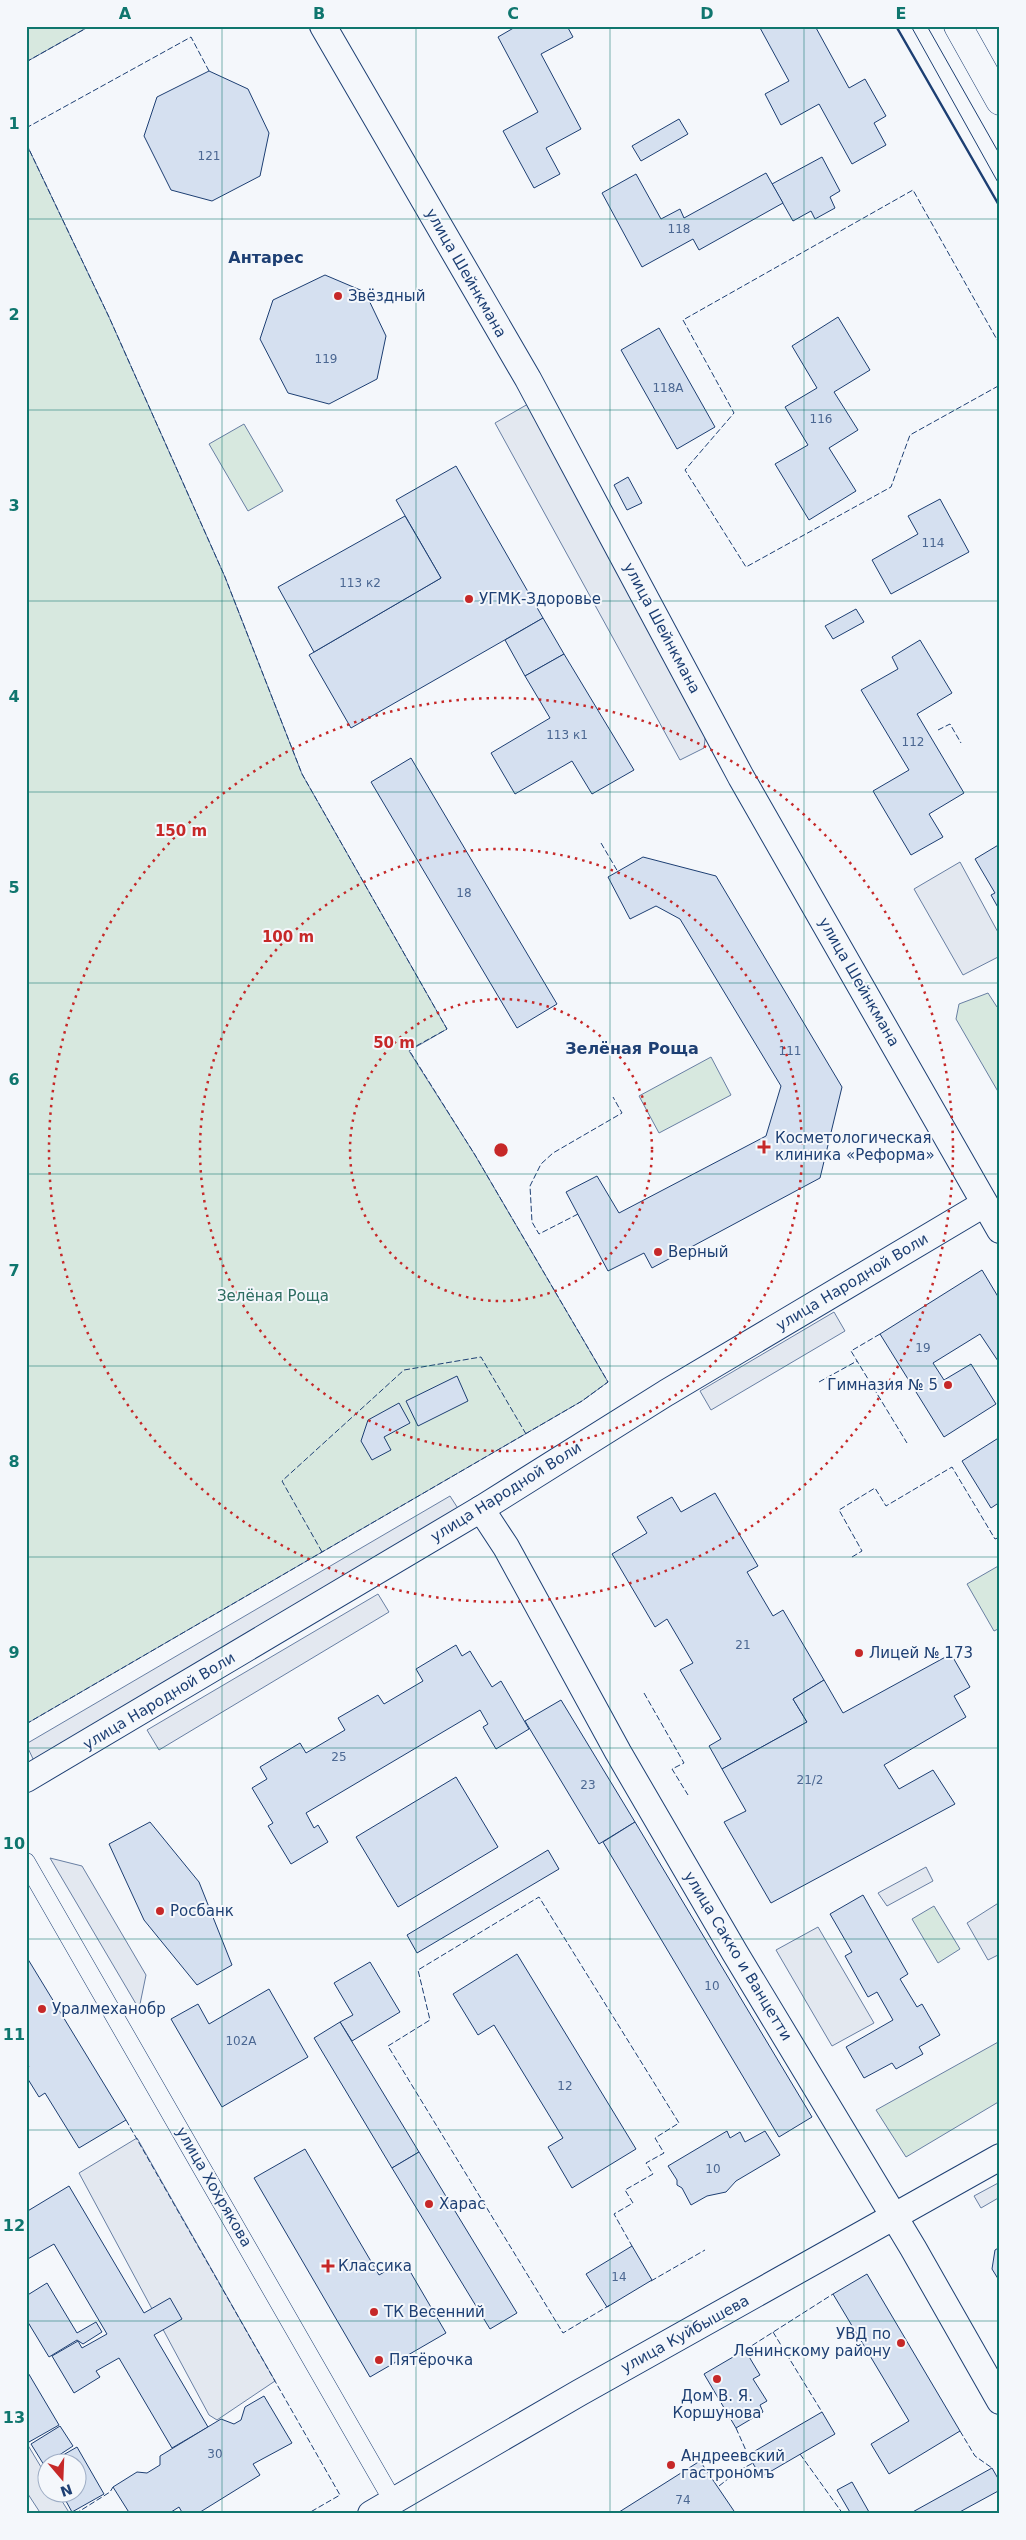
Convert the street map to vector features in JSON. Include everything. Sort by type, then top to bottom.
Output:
[{"type":"main road","points":[[958,26],[1000,102]]},
{"type":"street","name":"улица Шейнкмана","points":[[323,26],[528,378],[741,777],[1000,1230]]},
{"type":"street","name":"улица Народной Воли","points":[[26,1779],[481,1509],[666,1393],[984,1204]]},
{"type":"street","name":"улица Сакко и Ванцетти","points":[[481,1509],[506,1547],[622,1759],[894,2217],[1000,2401]]},
{"type":"street","name":"улица Хохрякова","points":[[26,1862],[388,2510]]},
{"type":"street","name":"улица Куйбышева","points":[[388,2510],[772,2284],[1000,2157]]},
{"type":"green space","points":[[26,26],[90,26],[26,62]]},
{"type":"green space","name":"Зелёная Роща","points":[[26,143],[109,317],[225,577],[302,774],[447,1029],[409,1051],[475,1155],[608,1382],[582,1401],[26,1724]]},
{"type":"green space","points":[[244,424],[283,491],[248,511],[209,444]]},
{"type":"green space","points":[[988,993],[997,1007],[1000,1006],[1000,1095],[956,1019],[959,1004]]},
{"type":"green space","points":[[711,1057],[731,1095],[659,1133],[639,1096]]},
{"type":"green space","points":[[1000,1565],[1000,1628],[994,1631],[967,1584]]},
{"type":"green space","points":[[934,1906],[960,1949],[938,1963],[912,1919]]},
{"type":"green space","points":[[1000,2041],[1000,2101],[906,2157],[876,2110]]},
{"type":"shaded area","points":[[528,404],[706,731],[704,748],[680,760],[495,423]]},
{"type":"shaded area","points":[[960,862],[1000,936],[1000,956],[963,975],[914,889]]},
{"type":"shaded area","points":[[834,1312],[845,1331],[711,1410],[700,1391]]},
{"type":"shaded area","points":[[450,1496],[459,1510],[34,1761],[26,1744]]},
{"type":"shaded area","points":[[378,1594],[389,1612],[159,1750],[147,1730]]},
{"type":"shaded area","points":[[50,1858],[82,1866],[146,1975],[139,2009]]},
{"type":"shaded area","points":[[926,1867],[933,1881],[887,1906],[878,1893]]},
{"type":"shaded area","points":[[1000,1902],[1000,1954],[988,1960],[967,1923]]},
{"type":"shaded area","points":[[818,1927],[874,2023],[832,2046],[776,1950]]},
{"type":"shaded area","points":[[137,2138],[275,2381],[217,2420],[209,2415],[79,2173]]},
{"type":"shaded area","points":[[1000,2182],[1000,2197],[981,2208],[974,2196]]},
{"type":"shaded area","points":[[26,2442],[38,2462],[38,2502],[63,2502],[70,2514],[41,2514],[26,2491]]},
{"type":"building","points":[[517,26],[567,26],[573,37],[541,54],[581,129],[546,148],[560,174],[534,188],[503,131],[538,112],[498,37]]},
{"type":"building","points":[[759,26],[815,26],[849,88],[865,79],[886,116],[874,123],[886,145],[852,164],[819,104],[781,125],[765,94],[789,81]]},
{"type":"building","points":[[209,71],[248,89],[269,133],[260,176],[212,201],[171,190],[144,136],[157,97]]},
{"type":"building","points":[[679,119],[688,134],[641,161],[632,146]]},
{"type":"building","points":[[822,157],[840,191],[830,197],[835,208],[815,219],[811,211],[793,221],[772,184]]},
{"type":"building","points":[[766,173],[783,203],[699,250],[693,239],[642,267],[602,193],[636,174],[661,219],[680,209],[684,218]]},
{"type":"building","points":[[325,275],[365,292],[386,336],[377,379],[329,404],[288,393],[260,339],[273,300]]},
{"type":"building","points":[[838,317],[870,370],[834,392],[858,430],[829,448],[856,491],[809,520],[775,464],[808,445],[785,407],[817,388],[792,346]]},
{"type":"building","points":[[659,328],[715,427],[677,449],[621,350]]},
{"type":"building","name":"УГМК-Здоровье","points":[[456,466],[543,618],[351,728],[309,655],[441,578],[396,500]]},
{"type":"building","points":[[628,477],[642,503],[627,510],[614,485]]},
{"type":"building","points":[[940,499],[969,552],[891,594],[872,560],[918,534],[908,516]]},
{"type":"building","points":[[405,516],[441,578],[314,652],[278,587]]},
{"type":"building","points":[[856,609],[864,622],[833,639],[825,626]]},
{"type":"building","name":"УГМК-Здоровье","points":[[543,618],[564,654],[525,676],[505,640]]},
{"type":"building","points":[[920,640],[952,693],[917,714],[964,793],[929,814],[943,837],[911,855],[873,791],[909,770],[861,690],[898,669],[892,657]]},
{"type":"building","points":[[564,654],[634,770],[592,794],[572,761],[515,794],[491,753],[550,718],[525,676]]},
{"type":"building","points":[[411,758],[557,1004],[517,1028],[371,782]]},
{"type":"building","points":[[1000,844],[1000,911],[991,895],[995,893],[975,859]]},
{"type":"building","points":[[643,857],[716,876],[842,1087],[820,1178],[652,1268],[644,1253],[608,1271],[566,1192],[597,1176],[619,1213],[766,1136],[781,1086],[680,919],[656,906],[630,919],[608,877]]},
{"type":"building","points":[[982,1270],[1000,1300],[1000,1364],[980,1334],[933,1363],[944,1380],[971,1364],[996,1404],[944,1437],[880,1334]]},
{"type":"building","points":[[457,1376],[468,1401],[418,1426],[406,1401]]},
{"type":"building","points":[[399,1403],[410,1423],[384,1437],[391,1450],[372,1460],[361,1441],[368,1420]]},
{"type":"building","points":[[1000,1437],[1000,1502],[991,1508],[962,1461]]},
{"type":"building","points":[[715,1493],[758,1566],[747,1572],[773,1616],[783,1610],[824,1680],[793,1699],[807,1722],[722,1769],[709,1746],[721,1739],[680,1670],[693,1663],[667,1619],[655,1627],[612,1554],[647,1533],[637,1517],[672,1497],[681,1512]]},
{"type":"building","points":[[456,1645],[462,1656],[470,1651],[492,1687],[501,1681],[529,1729],[496,1749],[483,1727],[488,1724],[480,1710],[306,1813],[314,1828],[318,1825],[328,1842],[291,1864],[268,1826],[273,1823],[252,1788],[267,1779],[260,1767],[300,1743],[306,1753],[345,1730],[338,1718],[378,1695],[384,1704],[423,1681],[416,1669]]},
{"type":"building","points":[[951,1654],[970,1687],[954,1696],[966,1717],[884,1765],[899,1789],[933,1770],[955,1804],[771,1903],[724,1822],[746,1811],[722,1769],[807,1722],[793,1699],[824,1680],[843,1713]]},
{"type":"building","points":[[561,1700],[635,1822],[599,1844],[525,1721]]},
{"type":"building","points":[[456,1777],[498,1847],[398,1907],[356,1837]]},
{"type":"building","points":[[150,1822],[199,1882],[232,1965],[197,1985],[144,1920],[109,1844]]},
{"type":"building","points":[[635,1822],[812,2117],[779,2137],[603,1842]]},
{"type":"building","points":[[548,1850],[559,1869],[417,1953],[407,1935]]},
{"type":"building","points":[[863,1895],[908,1974],[900,1979],[917,2007],[922,2004],[940,2035],[919,2047],[923,2054],[896,2069],[892,2063],[864,2078],[846,2047],[893,2020],[877,1992],[868,1997],[845,1956],[852,1952],[830,1914]]},
{"type":"building","points":[[517,1954],[636,2149],[572,2188],[548,2147],[563,2138],[494,2025],[478,2035],[453,1994]]},
{"type":"building","name":"Уралмеханобр","points":[[26,1956],[126,2120],[79,2148],[45,2093],[39,2097],[26,2076],[26,2068],[29,2067],[26,2062]]},
{"type":"building","points":[[370,1962],[400,2012],[352,2041],[340,2022],[353,2015],[334,1983]]},
{"type":"building","points":[[269,1989],[308,2057],[222,2107],[171,2019],[198,2004],[209,2024]]},
{"type":"building","points":[[340,2022],[419,2152],[392,2168],[314,2038]]},
{"type":"building","points":[[727,2131],[730,2138],[740,2132],[745,2142],[765,2131],[780,2155],[736,2181],[726,2192],[707,2196],[691,2205],[682,2188],[677,2185],[677,2180],[668,2166]]},
{"type":"building","points":[[305,2149],[379,2275],[404,2261],[446,2333],[370,2377],[254,2178]]},
{"type":"building","points":[[419,2152],[517,2313],[490,2329],[392,2168]]},
{"type":"building","points":[[69,2186],[144,2313],[170,2298],[182,2319],[154,2335],[208,2427],[172,2448],[119,2358],[96,2371],[100,2377],[74,2393],[52,2356],[78,2341],[82,2348],[107,2334],[54,2244],[26,2260],[26,2212]]},
{"type":"building","points":[[632,2246],[652,2280],[607,2307],[586,2274]]},
{"type":"building","points":[[1000,2247],[1000,2282],[992,2269],[995,2250]]},
{"type":"building","points":[[867,2274],[960,2431],[889,2474],[871,2444],[909,2421],[833,2294]]},
{"type":"building","points":[[47,2283],[77,2333],[96,2322],[102,2332],[83,2344],[77,2340],[49,2357],[26,2319],[26,2296]]},
{"type":"building","points":[[745,2350],[760,2375],[753,2379],[767,2401],[760,2405],[763,2412],[736,2428],[704,2374]]},
{"type":"building","points":[[27,2371],[59,2425],[29,2442],[26,2438]]},
{"type":"building","points":[[264,2396],[292,2443],[253,2464],[260,2475],[197,2514],[183,2514],[179,2507],[168,2514],[130,2514],[113,2487],[137,2472],[147,2473],[160,2465],[160,2456],[221,2419],[234,2424],[241,2420],[245,2407]]},
{"type":"building","points":[[822,2412],[835,2434],[761,2477],[748,2455]]},
{"type":"building","points":[[60,2426],[73,2446],[64,2452],[38,2452],[38,2455],[31,2444]]},
{"type":"building","points":[[77,2447],[80,2452],[68,2452]]},
{"type":"building","points":[[700,2461],[736,2514],[616,2514]]},
{"type":"building","points":[[88,2466],[104,2494],[72,2512],[66,2502],[88,2502]]},
{"type":"building","points":[[992,2468],[1000,2482],[1000,2490],[956,2514],[909,2514]]},
{"type":"building","points":[[852,2482],[869,2512],[865,2514],[851,2514],[837,2490]]},
{"type":"tram line","points":[[911,26],[1000,186]]},
{"type":"tram line","points":[[927,26],[1000,155]]},
{"type":"fence","points":[[26,62],[90,26]]},
{"type":"fence","points":[[26,128],[191,37],[209,71]]},
{"type":"fence","points":[[26,143],[109,317],[225,577],[302,774],[447,1029],[409,1050],[475,1155],[608,1382],[582,1401],[26,1724]]},
{"type":"fence","points":[[1000,345],[913,190],[683,320],[734,413],[685,470],[746,567],[891,487],[910,435],[1000,385]]},
{"type":"fence","points":[[938,730],[950,724],[961,743]]},
{"type":"fence","points":[[601,843],[618,872]]},
{"type":"fence","points":[[578,1214],[539,1234],[532,1222],[530,1186],[541,1164],[553,1153],[622,1113],[613,1097]]},
{"type":"fence","points":[[880,1334],[851,1351],[907,1443]]},
{"type":"fence","points":[[322,1552],[282,1481],[404,1370],[481,1357],[526,1434]]},
{"type":"fence","points":[[819,1382],[857,1361]]},
{"type":"fence","points":[[852,1557],[862,1551],[839,1510],[875,1488],[886,1506],[952,1467],[995,1539],[1000,1537]]},
{"type":"fence","points":[[644,1693],[684,1763],[672,1769],[688,1795]]},
{"type":"fence","points":[[610,2305],[563,2333],[388,2046],[430,2020],[418,1970],[539,1897],[679,2123],[655,2138],[664,2153],[646,2163],[653,2174],[625,2190],[633,2203],[614,2214],[632,2246]]},
{"type":"fence","points":[[126,2120],[340,2495],[307,2514]]},
{"type":"fence","points":[[651,2281],[705,2250]]},
{"type":"fence","points":[[745,2350],[833,2294]]},
{"type":"fence","points":[[773,2332],[822,2412]]},
{"type":"fence","points":[[736,2428],[748,2455]]},
{"type":"fence","points":[[960,2431],[975,2456],[992,2468]]},
{"type":"fence","points":[[800,2454],[843,2514]]},
{"type":"fence","points":[[719,2486],[738,2471],[753,2463]]},
{"type":"fence","points":[[75,2514],[110,2492],[113,2487]]},
{"type":"wall","points":[[896,26],[1000,207]]},
{"type":"place","name":"Звёздный","points":[[338,296]]},
{"type":"place","name":"УГМК-Здоровье","points":[[469,599]]},
{"type":"place","name":"Косметологическая клиника «Реформа»","points":[[764,1147]]},
{"type":"place","name":"Верный","points":[[658,1252]]},
{"type":"place","name":"Гимназия № 5","points":[[948,1385]]},
{"type":"place","name":"Лицей № 173","points":[[859,1653]]},
{"type":"place","name":"Росбанк","points":[[160,1911]]},
{"type":"place","name":"Уралмеханобр","points":[[42,2009]]},
{"type":"place","name":"Харас","points":[[429,2204]]},
{"type":"place","name":"Классика","points":[[328,2266]]},
{"type":"place","name":"ТК Весенний","points":[[374,2312]]},
{"type":"place","name":"УВД по Ленинскому району","points":[[901,2343]]},
{"type":"place","name":"Пятёрочка","points":[[379,2360]]},
{"type":"place","name":"Дом В. Я. Коршунова","points":[[717,2379]]},
{"type":"place","name":"Андреевский гастрономъ","points":[[671,2465]]},
{"type":"district","name":"Антарес","points":[[266,257]]},
{"type":"district","name":"Зелёная Роща","points":[[632,1048]]}]
